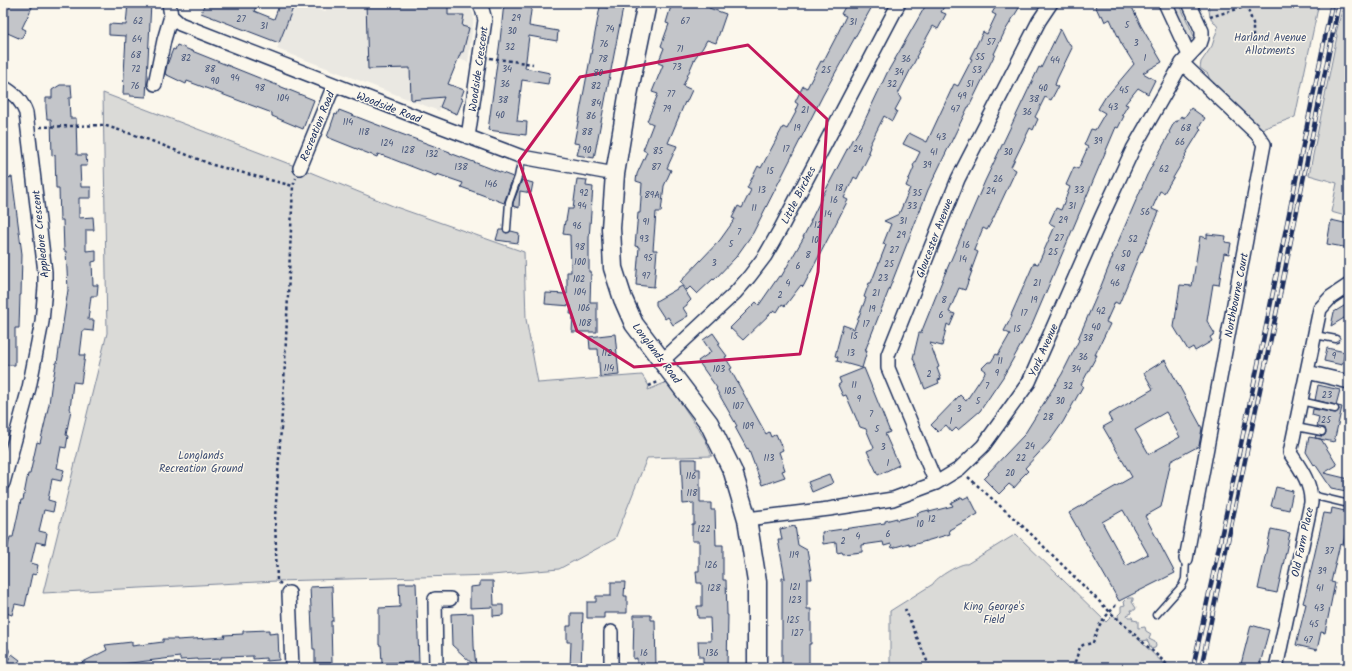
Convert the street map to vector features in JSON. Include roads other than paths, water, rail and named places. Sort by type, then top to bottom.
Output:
[{"type":"street","points":[[156,84],[164,40],[171,16],[169,3]]},
{"type":"street","name":"Woodside Crescent","points":[[468,137],[485,20],[479,3]]},
{"type":"street","name":"Longlands Road","points":[[647,3],[629,90],[615,174],[611,228],[613,268],[623,299],[634,324],[709,424],[733,472],[747,519],[757,582],[757,668]]},
{"type":"street","name":"Little Birches","points":[[662,361],[735,293],[765,256],[899,3]]},
{"type":"street","name":"Gloucester Avenue","points":[[936,483],[888,368],[888,355],[958,178],[1039,21],[1051,3]]},
{"type":"street","points":[[1165,3],[1186,59]]},
{"type":"street","name":"York Avenue","points":[[747,519],[829,509],[892,499],[936,483],[959,469],[983,446],[1029,382],[1133,149],[1186,59],[1200,44],[1202,31],[1189,3]]},
{"type":"street","name":"Woodside Road","points":[[171,16],[180,24],[522,157],[615,174]]},
{"type":"street","name":"Northbourne Court","points":[[1186,59],[1257,134],[1264,144],[1186,559]]},
{"type":"street","name":"Recreation Road","points":[[300,168],[334,85]]},
{"type":"street","name":"Appledore Crescent","points":[[3,87],[17,97],[24,106],[28,128],[45,272],[42,322],[26,404],[3,481]]},
{"type":"street","name":"Old Farm Place","points":[[1276,668],[1311,503],[1311,495],[1305,476],[1290,453],[1319,314],[1323,305],[1336,293],[1349,285]]},
{"type":"street","points":[[1307,372],[1349,382]]},
{"type":"street","points":[[289,593],[292,668]]},
{"type":"street","points":[[436,668],[435,599],[450,599]]},
{"type":"street","points":[[611,632],[611,668]]},
{"type":"lane","points":[[507,229],[510,202],[518,177],[522,157]]},
{"type":"lane","points":[[1315,335],[1336,338]]},
{"type":"lane","points":[[1301,401],[1335,409]]},
{"type":"lane","points":[[1296,427],[1322,432]]},
{"type":"lane","points":[[1311,495],[1349,504]]},
{"type":"lane","points":[[1156,615],[1182,586],[1185,579],[1186,559]]},
{"type":"lane","points":[[3,649],[6,651],[3,655]]},
{"type":"railway","points":[[1193,668],[1263,341],[1332,3]]},
{"type":"railway","points":[[1201,668],[1275,319],[1339,3]]},
{"type":"park label","name":"Harland Avenue Allotments","points":[[1270,43]]},
{"type":"park label","name":"Longlands Recreation Ground","points":[[201,461]]},
{"type":"park label","name":"King George's Field","points":[[994,612]]}]
